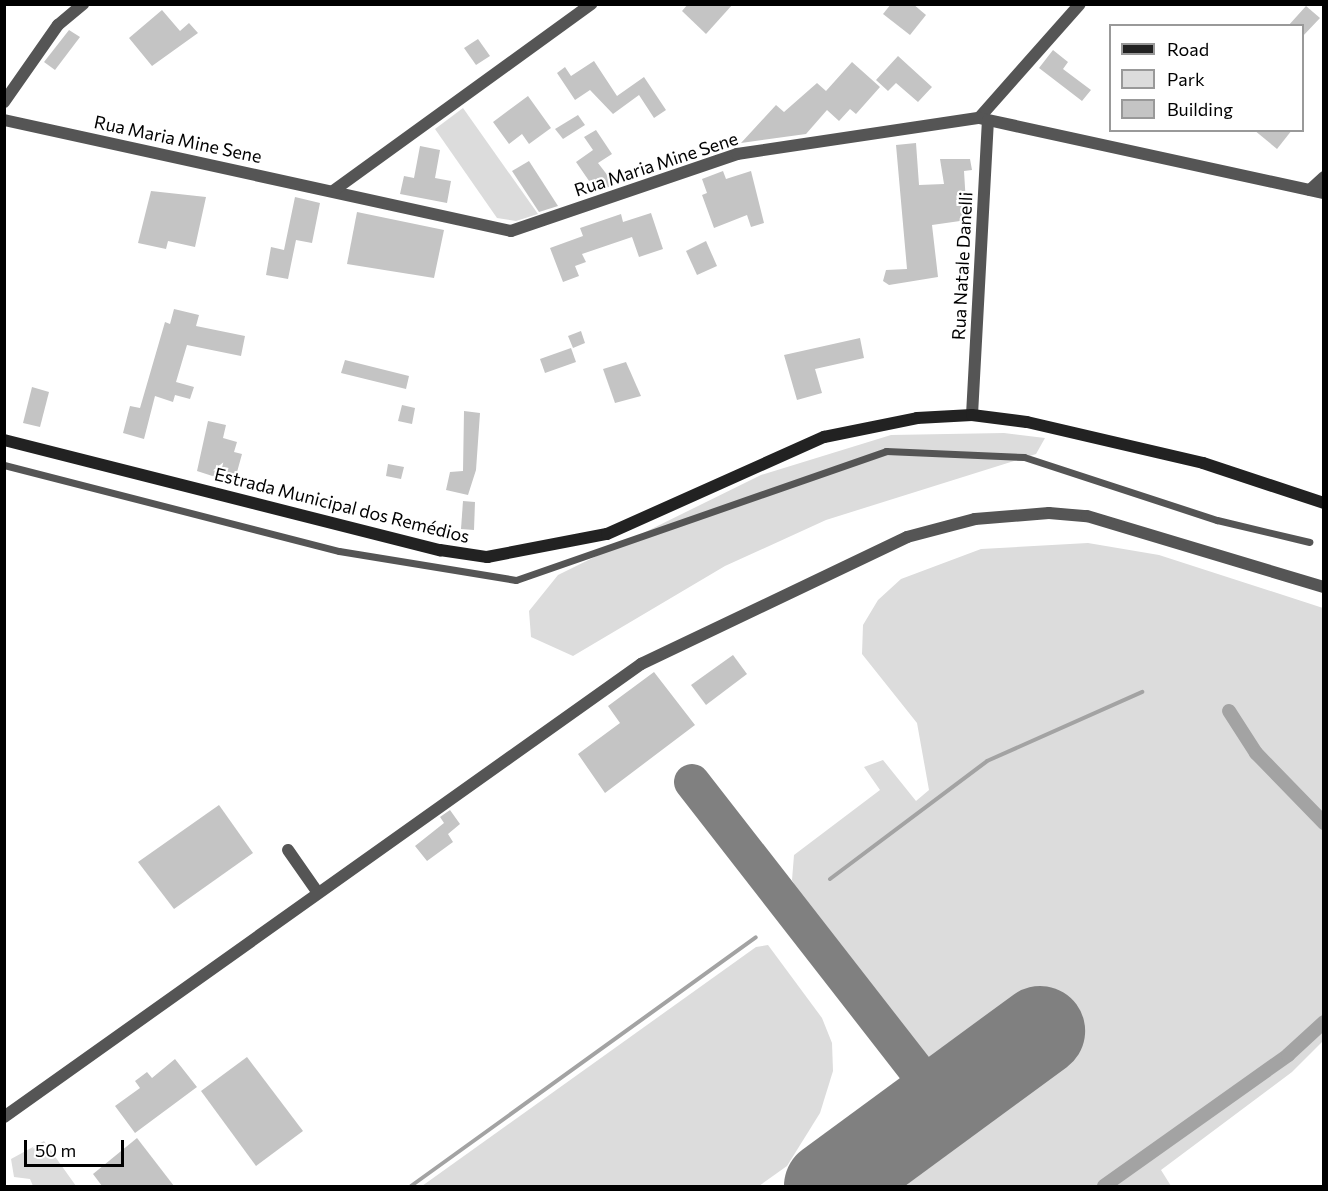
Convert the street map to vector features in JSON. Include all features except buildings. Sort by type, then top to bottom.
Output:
[{"type":"main road","name":"Estrada Municipal dos Remédios","points":[[4,440],[440,550],[487,557],[607,534],[824,437],[866,425],[972,415],[1153,449],[1323,503]]},
{"type":"street","points":[[4,102],[58,25],[83,4]]},
{"type":"street","points":[[333,191],[591,4]]},
{"type":"street","points":[[983,118],[1080,4]]},
{"type":"street","name":"Rua Maria Mine Sene","points":[[4,120],[511,231],[737,154],[983,118],[1323,193]]},
{"type":"street","name":"Rua Natale Danelli","points":[[972,415],[983,118]]},
{"type":"street","points":[[1310,190],[1323,177]]},
{"type":"street","points":[[4,1117],[641,664],[919,534],[1013,514],[1087,516],[1323,587]]},
{"type":"street","points":[[288,850],[318,893]]},
{"type":"lane","points":[[4,465],[339,552],[516,580],[886,451],[1024,457],[1217,519],[1309,542]]},
{"type":"green space","points":[[463,108],[538,214],[516,221],[497,218],[435,129]]},
{"type":"green space","points":[[1004,433],[1045,438],[1036,454],[826,520],[725,566],[573,656],[531,637],[529,611],[558,575],[761,475],[891,435]]},
{"type":"green space","points":[[1088,543],[1159,555],[1323,608],[1323,1041],[1292,1072],[1161,1170],[1171,1186],[903,1186],[1065,1066],[1016,998],[928,1063],[798,891],[792,880],[794,855],[880,790],[864,767],[883,760],[916,801],[929,790],[917,723],[862,654],[863,625],[878,600],[901,579],[981,549]]},
{"type":"green space","points":[[768,945],[822,1018],[832,1043],[833,1071],[820,1113],[787,1166],[759,1186],[422,1186],[756,947]]},
{"type":"green space","points":[[44,1141],[76,1186],[33,1186],[30,1179],[14,1177],[11,1159]]},
{"type":"waterway","points":[[830,879],[987,761],[1142,692]]},
{"type":"waterway","points":[[1229,711],[1256,753],[1324,823]]},
{"type":"waterway","points":[[411,1186],[756,937]]},
{"type":"waterway","points":[[1104,1186],[1288,1055],[1324,1022]]},
{"type":"taxiway","points":[[692,782],[942,1103]]},
{"type":"runway","points":[[829,1186],[1040,1031]]}]
